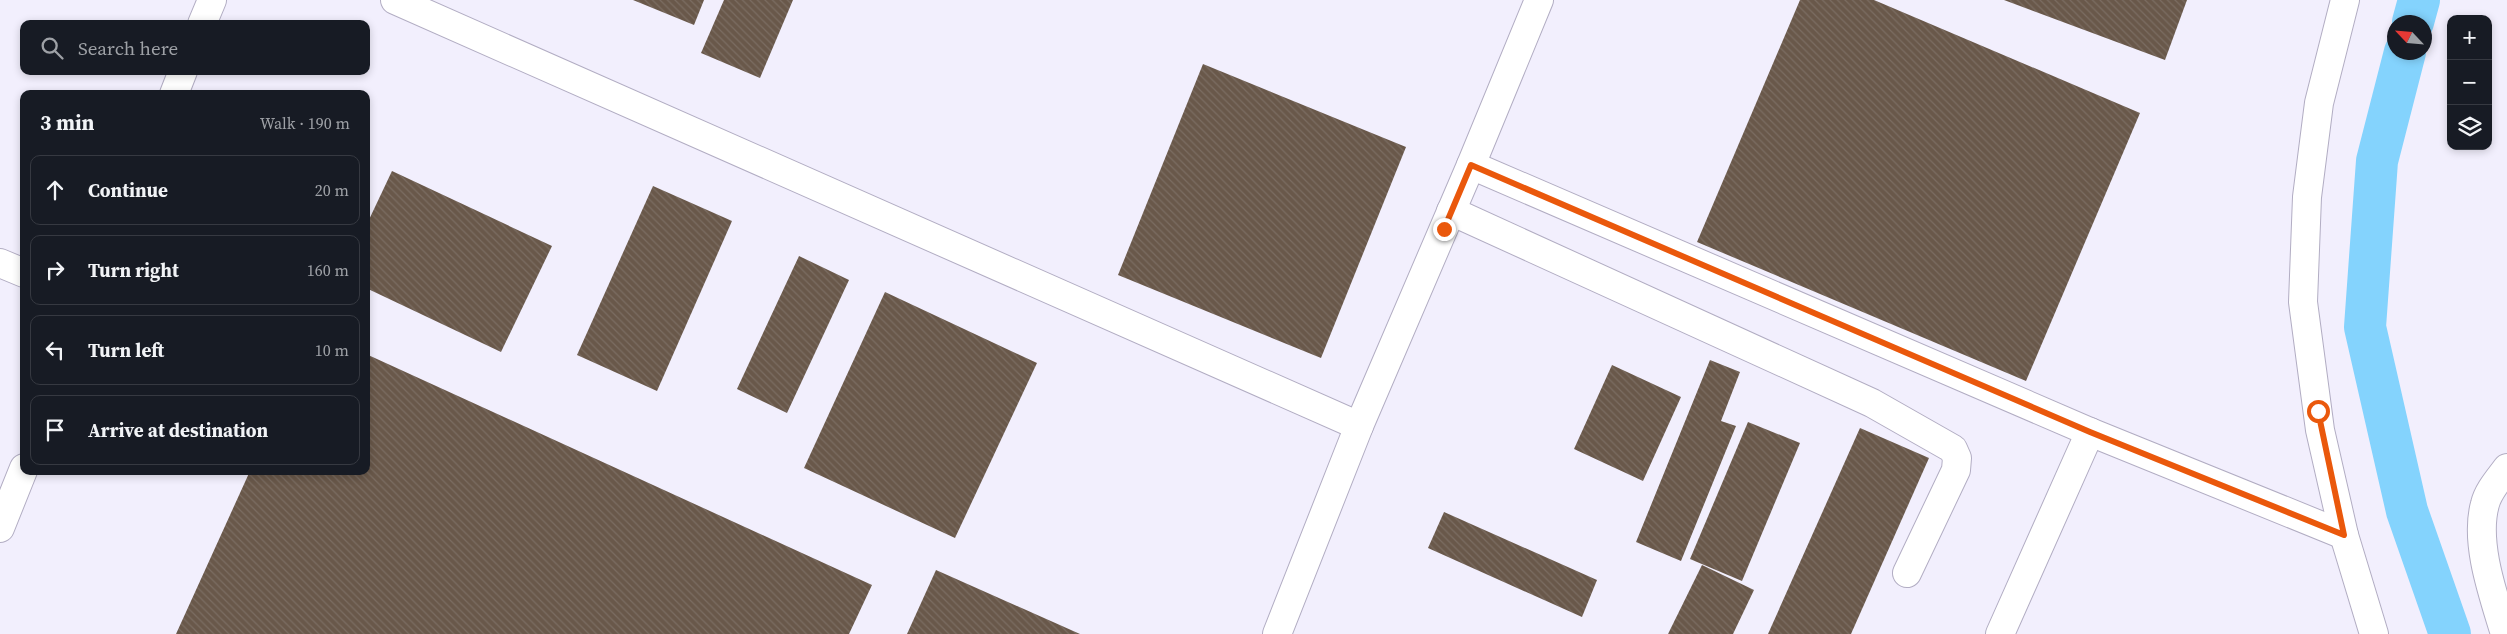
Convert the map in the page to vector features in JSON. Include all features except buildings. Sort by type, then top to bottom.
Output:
[{"type":"street","points":[[204,20],[212,0]]},
{"type":"street","points":[[395,0],[1359,426]]},
{"type":"street","points":[[1278,634],[1359,426],[1471,165],[1539,0]]},
{"type":"street","points":[[2345,0],[2320,103],[2307,198],[2303,302],[2320,430],[2344,535],[2374,634]]},
{"type":"street","points":[[176,90],[181,75]]},
{"type":"street","points":[[1471,165],[2090,432],[2344,535]]},
{"type":"street","points":[[1451,211],[1872,403],[1953,449],[1957,458],[1956,470],[1907,573]]},
{"type":"street","points":[[0,263],[20,271]]},
{"type":"street","points":[[2000,634],[2090,432]]},
{"type":"street","points":[[2504,634],[2488,575],[2482,523],[2485,503],[2507,468]]},
{"type":"street","points":[[0,528],[21,475]]},
{"type":"waterway","points":[[2415,15],[2419,0]]},
{"type":"waterway","points":[[2403,60],[2377,161],[2365,327],[2407,511],[2450,634]]},
{"type":"route","points":[[1444,229],[1471,165],[2090,432],[2344,535],[2320,430],[2318,411]]}]
